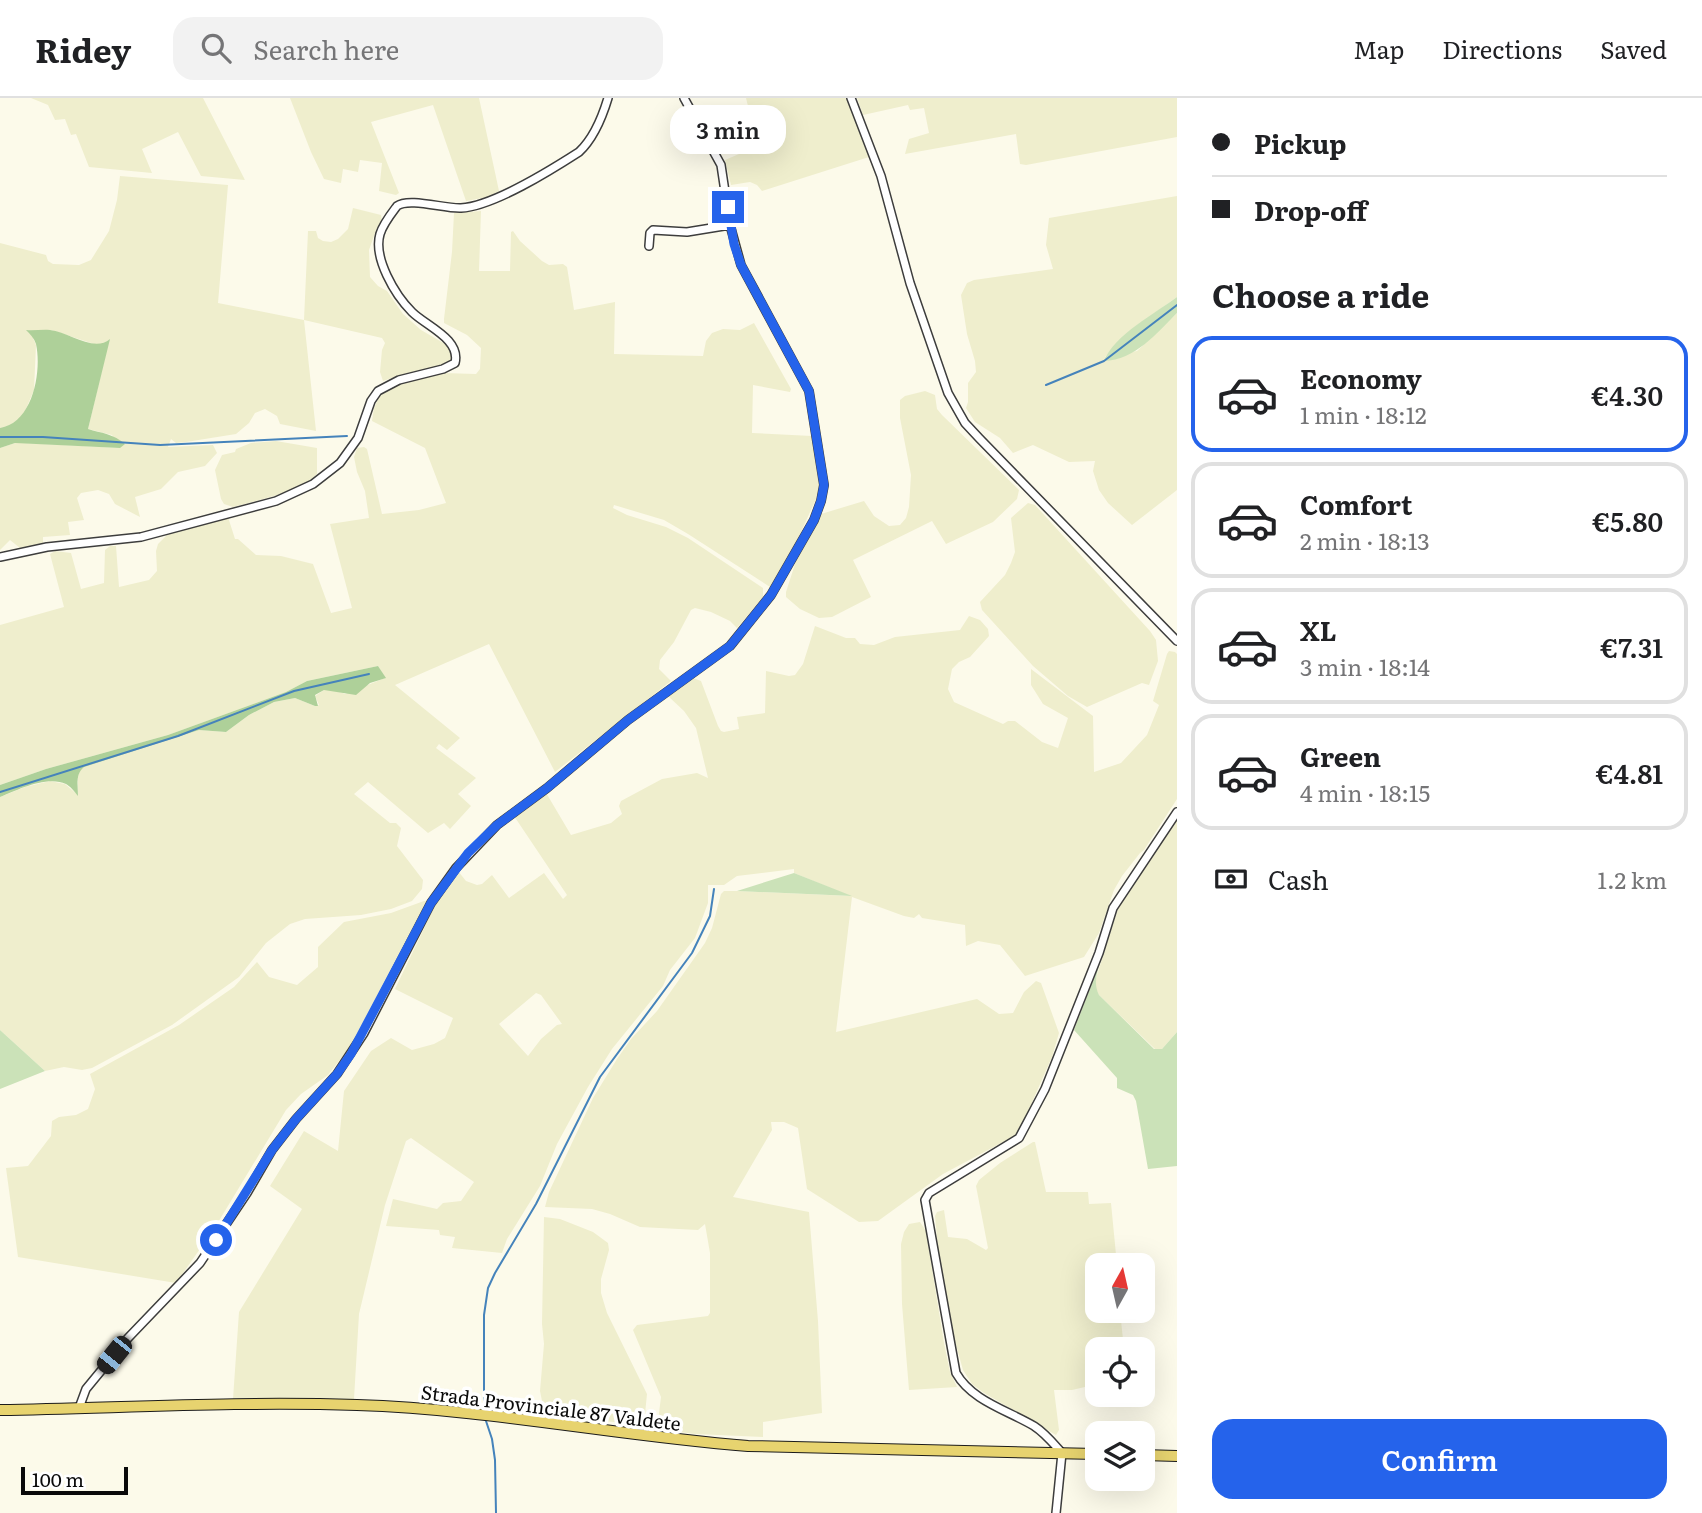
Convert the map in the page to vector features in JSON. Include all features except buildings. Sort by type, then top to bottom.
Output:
[{"type":"main road","name":"Strada Provinciale 87 Valdete","points":[[0,1410],[357,1405],[485,1415],[748,1446],[1085,1454]]},
{"type":"main road","points":[[1155,1455],[1177,1456]]},
{"type":"street","points":[[0,557],[47,547],[141,537],[276,501],[328,474],[351,451],[371,401],[378,391],[399,380],[443,369],[455,363],[456,357],[449,341],[413,313],[401,298],[382,262],[379,236],[397,206],[408,202],[464,208],[500,196],[579,152],[589,142],[608,98]]},
{"type":"street","points":[[79,1408],[86,1389],[128,1338],[206,1255],[272,1150],[337,1074],[363,1033],[431,903],[456,867],[497,825],[547,788],[628,720],[730,646],[771,595],[818,511],[824,485],[816,420],[809,391],[741,265],[730,225],[721,165],[684,98]]},
{"type":"street","points":[[850,98],[881,176],[910,283],[948,393],[956,408],[979,438],[1177,641]]},
{"type":"street","points":[[649,246],[650,233],[653,230],[687,233],[730,225]]},
{"type":"street","points":[[1056,1513],[1062,1453],[1036,1427],[975,1395],[963,1385],[956,1373],[925,1200],[929,1193],[1019,1138],[1045,1089],[1099,953],[1113,908],[1177,812]]},
{"type":"green space","points":[[31,98],[203,98],[245,180],[201,176],[178,132],[142,149],[152,173],[89,167],[76,134],[71,135],[65,119],[55,120],[48,105]]},
{"type":"green space","points":[[290,98],[479,98],[499,191],[488,197],[466,201],[433,105],[371,122],[399,193],[396,195],[379,191],[382,163],[360,160],[358,172],[343,169],[341,183],[324,179]]},
{"type":"green space","points":[[746,98],[847,98],[869,157],[762,191],[750,182],[731,185],[725,160],[753,148],[751,140],[758,138],[753,110],[749,110]]},
{"type":"green space","points":[[857,98],[1177,98],[1177,137],[1026,165],[1020,164],[1016,134],[905,154],[909,139],[929,133],[924,108],[910,110],[908,105],[863,115]]},
{"type":"green space","points":[[120,176],[228,185],[218,303],[304,320],[316,431],[280,424],[277,416],[265,409],[255,413],[249,423],[236,434],[176,443],[171,439],[168,447],[213,445],[217,453],[205,466],[178,472],[161,489],[135,497],[140,517],[115,504],[109,494],[98,490],[81,493],[77,498],[84,520],[68,522],[70,535],[43,537],[43,544],[20,548],[10,540],[0,550],[0,448],[25,443],[120,448],[112,435],[88,429],[109,340],[105,344],[97,345],[51,330],[33,338],[36,345],[34,390],[23,416],[9,426],[0,428],[0,243],[46,255],[48,261],[53,264],[79,265],[91,260],[109,231]]},
{"type":"green space","points":[[1177,196],[1177,297],[1136,326],[1105,357],[1137,351],[1177,313],[1177,490],[1132,525],[1108,503],[1099,490],[1093,471],[1095,461],[1069,462],[1033,445],[1013,453],[1000,438],[975,422],[966,408],[968,383],[976,372],[961,295],[967,283],[974,280],[1053,269],[1046,245],[1049,218]]},
{"type":"green space","points":[[353,208],[381,215],[382,221],[369,250],[370,277],[387,291],[403,314],[421,330],[447,345],[453,355],[451,361],[444,365],[383,381],[380,372],[385,343],[382,338],[304,320],[308,231],[316,231],[318,238],[323,241],[338,239],[348,229]]},
{"type":"green space","points":[[481,211],[479,271],[510,271],[513,231],[542,261],[549,265],[563,264],[567,267],[574,310],[615,302],[614,354],[703,356],[706,341],[712,333],[723,329],[740,330],[754,323],[791,389],[790,392],[753,385],[752,433],[812,436],[819,486],[816,499],[795,545],[770,587],[664,520],[614,505],[613,508],[627,515],[666,527],[688,538],[763,588],[763,597],[737,628],[730,621],[711,612],[695,608],[691,610],[674,642],[660,660],[659,669],[671,681],[555,772],[489,644],[395,685],[460,738],[447,750],[439,744],[436,748],[476,778],[458,794],[471,806],[450,829],[444,823],[428,833],[368,782],[354,794],[390,823],[396,823],[401,828],[397,846],[423,880],[422,889],[412,901],[391,909],[361,915],[305,919],[290,924],[266,943],[239,977],[172,1025],[92,1068],[82,1070],[64,1067],[45,1071],[0,1030],[0,797],[50,781],[65,784],[78,795],[78,777],[83,767],[199,730],[226,732],[249,715],[274,702],[295,698],[315,706],[319,705],[315,696],[324,690],[345,694],[385,678],[378,666],[307,681],[286,692],[168,735],[46,769],[0,785],[0,625],[64,607],[50,554],[55,551],[71,553],[81,589],[104,583],[105,550],[116,546],[119,587],[149,580],[157,571],[158,544],[168,534],[228,517],[235,539],[256,555],[281,556],[313,564],[331,613],[352,608],[330,524],[369,518],[365,491],[354,457],[357,448],[367,449],[382,514],[419,510],[446,503],[425,448],[372,421],[381,393],[396,384],[443,373],[476,374],[480,369],[481,348],[467,335],[444,323],[444,319],[454,213]]},
{"type":"green space","points":[[1177,297],[1177,313],[1153,337],[1126,356],[1104,361],[1117,342],[1136,325]]},
{"type":"green space","points":[[26,330],[50,330],[97,344],[110,339],[88,429],[112,436],[125,444],[120,448],[15,443],[0,448],[0,428],[20,417],[33,394],[36,381],[36,344]]},
{"type":"green space","points":[[925,391],[935,395],[937,409],[942,415],[1019,490],[1017,499],[993,522],[946,544],[932,521],[853,560],[871,597],[832,617],[819,618],[800,609],[786,597],[786,592],[796,561],[821,514],[864,501],[874,516],[889,526],[900,525],[906,518],[911,475],[900,418],[900,400]]},
{"type":"green space","points":[[276,441],[317,448],[317,474],[308,482],[281,494],[233,507],[224,504],[215,470],[222,455],[235,452],[236,449],[251,443]]},
{"type":"green space","points":[[1028,503],[1035,505],[1156,640],[1158,661],[1149,685],[1142,683],[1087,707],[1068,696],[1033,666],[982,610],[980,602],[1005,575],[1015,552],[1011,518]]},
{"type":"green space","points":[[969,616],[980,620],[988,629],[989,636],[970,657],[952,669],[948,689],[954,702],[1003,724],[1015,721],[1042,742],[1058,748],[1068,718],[1043,704],[1031,685],[1031,669],[1093,716],[1094,772],[1121,763],[1147,735],[1159,705],[1153,701],[1167,654],[1169,651],[1175,652],[1177,799],[1144,850],[1122,876],[1114,890],[1099,933],[1084,957],[1025,976],[1000,945],[978,941],[966,946],[965,925],[922,918],[919,914],[914,918],[904,916],[852,897],[836,1032],[977,999],[999,1014],[1013,1013],[1024,992],[1036,981],[1041,983],[1059,1033],[1052,1057],[1018,1134],[943,1174],[878,1221],[859,1222],[807,1189],[798,1128],[784,1122],[771,1122],[772,1130],[733,1197],[809,1212],[822,1413],[763,1422],[763,1437],[695,1434],[657,1429],[661,1397],[633,1330],[637,1325],[708,1316],[710,1253],[705,1224],[698,1230],[640,1227],[592,1209],[545,1207],[549,1192],[593,1098],[631,1039],[657,1011],[705,943],[721,894],[724,891],[737,891],[850,896],[794,873],[794,869],[737,876],[724,885],[708,885],[708,903],[695,938],[670,970],[663,986],[612,1049],[588,1087],[557,1144],[540,1186],[507,1239],[502,1253],[452,1248],[455,1237],[440,1235],[439,1230],[386,1226],[393,1199],[437,1209],[443,1203],[461,1201],[474,1182],[411,1138],[406,1141],[385,1205],[359,1314],[354,1399],[233,1399],[239,1312],[302,1209],[270,1186],[304,1131],[338,1151],[344,1091],[371,1051],[391,1038],[412,1050],[445,1038],[453,1018],[395,989],[440,895],[458,871],[466,881],[477,885],[492,875],[509,898],[544,873],[563,899],[567,895],[514,816],[545,791],[571,835],[611,823],[622,814],[619,806],[621,801],[662,779],[697,773],[708,778],[696,728],[684,711],[668,696],[693,678],[701,681],[718,726],[724,732],[739,729],[737,717],[765,713],[766,671],[795,675],[803,664],[815,626],[846,638],[855,638],[860,644],[874,645],[895,637],[960,630]],"holes":[[[536,993],[541,995],[562,1024],[541,1039],[528,1056],[499,1024]]]},
{"type":"green space","points":[[378,666],[386,678],[370,683],[356,695],[324,690],[315,695],[318,706],[295,698],[274,702],[249,715],[226,732],[199,730],[84,767],[78,777],[78,796],[66,784],[50,781],[32,784],[0,797],[0,785],[46,769],[168,735],[286,692],[307,681]]},
{"type":"green space","points":[[1177,817],[1177,1032],[1162,1049],[1155,1049],[1099,995],[1096,978],[1119,906]]},
{"type":"green space","points":[[794,873],[852,896],[737,891]]},
{"type":"green space","points":[[429,901],[360,1034],[328,1075],[301,1094],[286,1110],[214,1229],[176,1283],[18,1257],[6,1168],[28,1166],[51,1136],[52,1121],[88,1109],[95,1089],[90,1074],[179,1025],[234,987],[257,962],[269,977],[297,985],[318,967],[318,947],[344,922],[391,913]]},
{"type":"green space","points":[[1101,960],[1096,982],[1099,995],[1154,1049],[1162,1049],[1177,1032],[1177,1166],[1148,1169],[1133,1095],[1117,1088],[1117,1078],[1074,1030]]},
{"type":"green space","points":[[0,1030],[45,1071],[0,1089]]},
{"type":"green space","points":[[1035,1142],[1046,1192],[1088,1192],[1089,1204],[1111,1203],[1116,1253],[1085,1253],[1085,1323],[1121,1323],[1123,1337],[1085,1337],[1085,1387],[1054,1390],[1059,1430],[1056,1435],[972,1384],[963,1370],[953,1334],[939,1259],[935,1216],[937,1212],[944,1210],[948,1237],[967,1239],[986,1250],[988,1248],[976,1186],[979,1180],[1000,1163]]},
{"type":"green space","points":[[544,1217],[560,1219],[593,1232],[608,1243],[601,1293],[607,1313],[647,1394],[645,1414],[637,1424],[545,1416],[540,1391],[544,1344]]},
{"type":"green space","points":[[920,1222],[926,1231],[944,1343],[950,1372],[957,1387],[909,1390],[902,1304],[901,1244],[909,1224]]},
{"type":"waterway","points":[[1046,385],[1104,361],[1177,305]]},
{"type":"waterway","points":[[0,437],[43,437],[160,445],[347,436]]},
{"type":"waterway","points":[[0,792],[178,736],[294,691],[369,674]]},
{"type":"waterway","points":[[484,1409],[484,1315],[488,1288],[536,1204],[600,1077],[692,953],[710,916],[714,889]]},
{"type":"waterway","points":[[485,1418],[495,1460],[496,1513]]},
{"type":"route","points":[[216,1240],[272,1150],[351,1054],[431,903],[456,867],[497,825],[547,788],[628,720],[730,646],[771,595],[814,520],[824,485],[816,420],[809,391],[741,265],[734,244],[728,207]]}]
